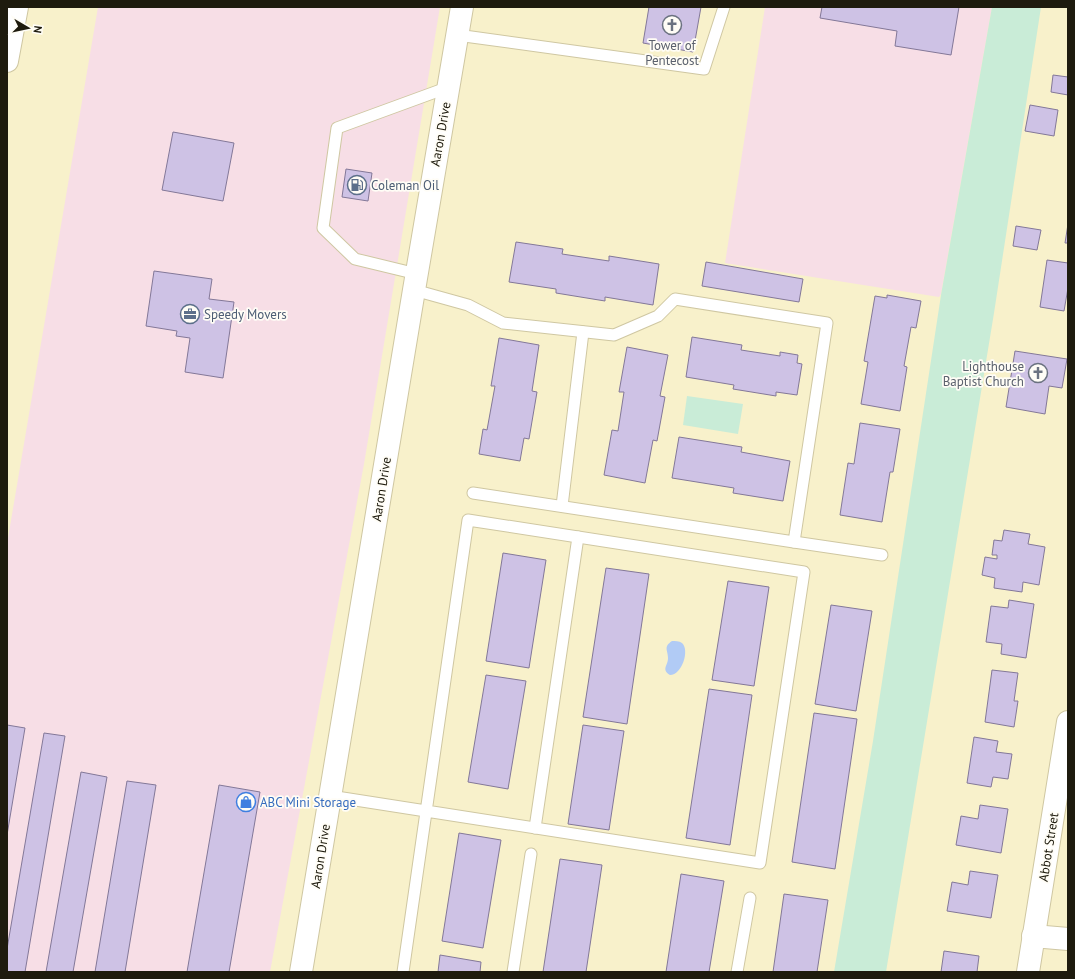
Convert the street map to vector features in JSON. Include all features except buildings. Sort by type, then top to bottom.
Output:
[{"type":"main road","points":[[7,61],[17,7]]},
{"type":"main road","name":"Aaron Drive","points":[[301,972],[462,7]]},
{"type":"main road","name":"Abbot Street","points":[[1028,972],[1068,722]]},
{"type":"main road","points":[[1034,936],[1068,939]]},
{"type":"lane","points":[[458,35],[704,70],[724,7]]},
{"type":"lane","points":[[448,87],[337,128],[323,228],[355,259],[415,282],[468,305],[503,324],[614,335],[658,316],[675,299],[827,323],[794,542]]},
{"type":"lane","points":[[562,506],[583,332]]},
{"type":"lane","points":[[473,493],[882,555]]},
{"type":"lane","points":[[330,796],[426,811],[535,828],[760,863],[804,572],[468,520],[426,811],[403,972]]},
{"type":"lane","points":[[535,828],[578,537]]},
{"type":"lane","points":[[513,972],[531,854]]},
{"type":"lane","points":[[738,972],[750,898]]},
{"type":"shaded area","points":[[98,7],[440,7],[364,464],[270,972],[7,972],[7,544]]},
{"type":"shaded area","points":[[765,7],[992,7],[941,294],[939,297],[725,263]]},
{"type":"green space","points":[[992,7],[1041,7],[994,313],[886,972],[834,972],[873,741],[941,295]]},
{"type":"green space","points":[[687,396],[743,404],[738,434],[683,425]]},
{"type":"water","points":[[672,641],[682,643],[684,646],[685,656],[684,662],[678,671],[670,675],[665,669],[668,661],[667,647]]},
{"type":"place","name":"Tower of Pentecost","points":[[672,25]]},
{"type":"place","name":"Coleman Oil","points":[[357,185]]},
{"type":"place","name":"Speedy Movers","points":[[190,314]]},
{"type":"place","name":"Lighthouse Baptist Church","points":[[1038,373]]},
{"type":"place","name":"ABC Mini Storage","points":[[246,802]]}]
